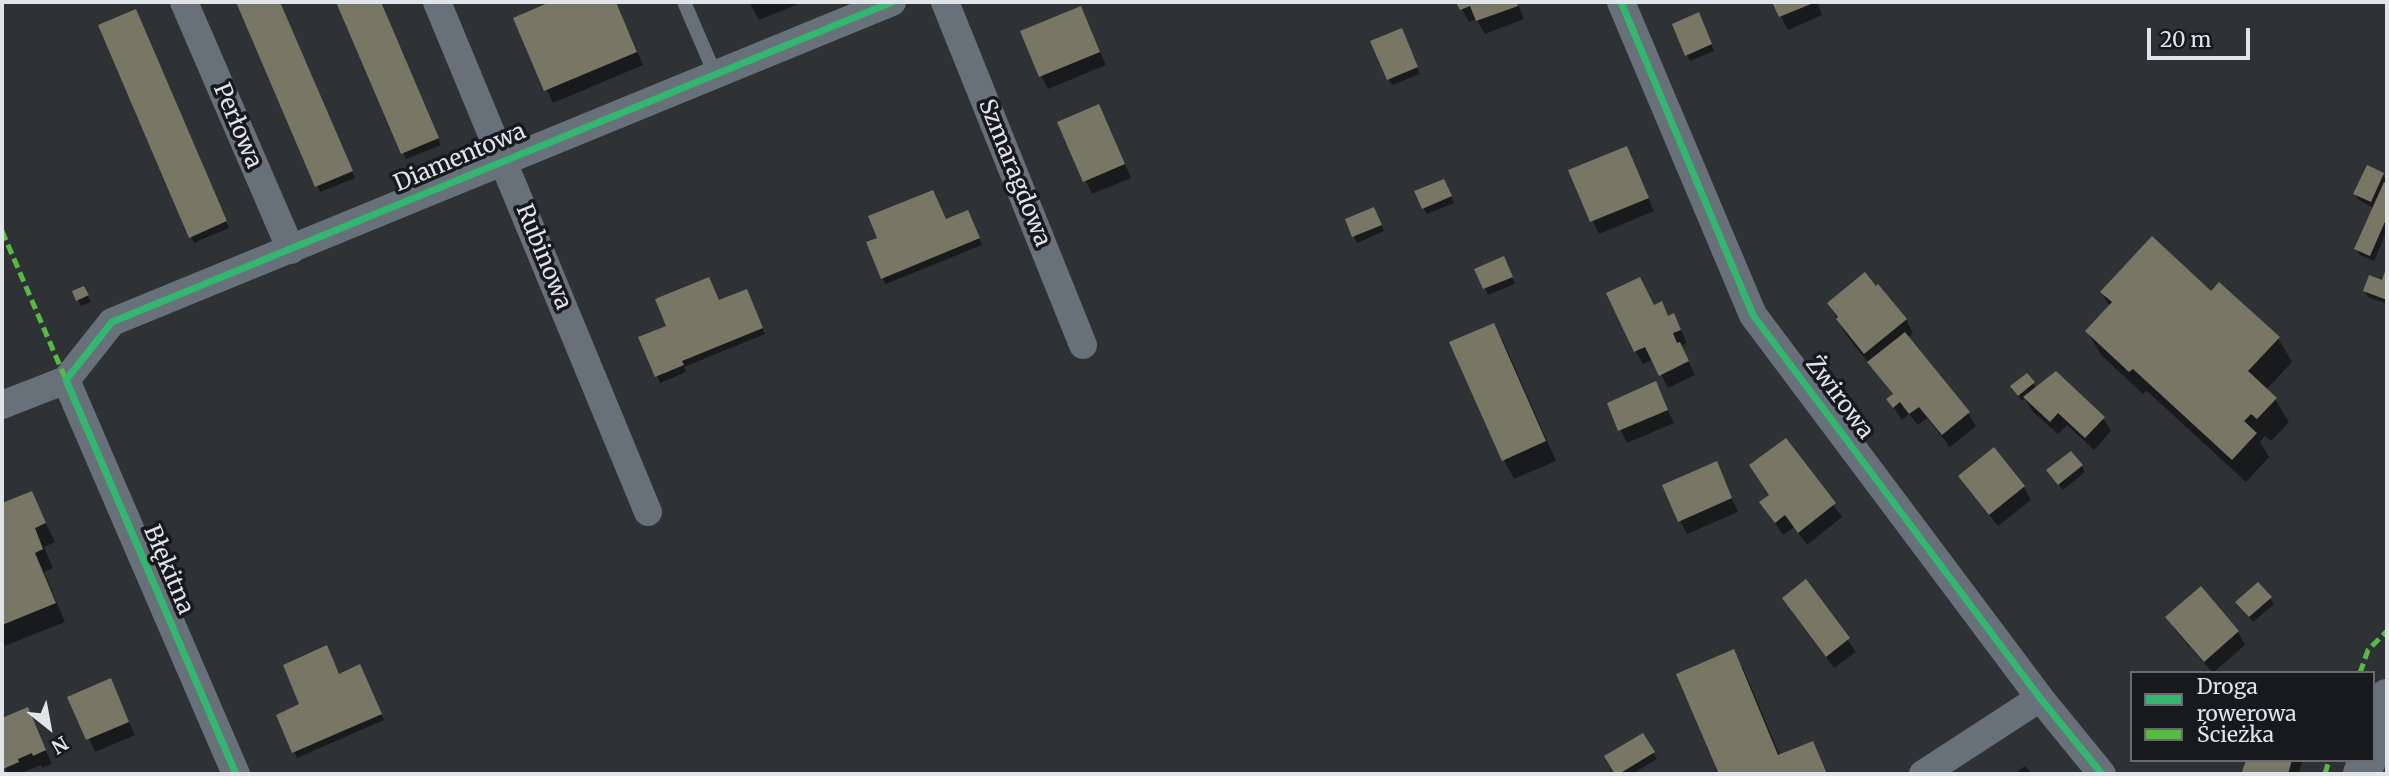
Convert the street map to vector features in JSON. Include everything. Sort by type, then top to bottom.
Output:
[{"type":"main road","points":[[2375,734],[2387,698]]},
{"type":"street","name":"Perłowa","points":[[184,2],[291,250]]},
{"type":"street","name":"Rubinowa","points":[[437,2],[648,512]]},
{"type":"street","name":"Diamentowa","points":[[65,380],[112,323],[892,2]]},
{"type":"street","name":"Szmaragdowa","points":[[945,2],[1083,345]]},
{"type":"street","name":"Żwirowa","points":[[1621,2],[1753,315],[2040,698],[2102,774]]},
{"type":"street","points":[[2,405],[65,380]]},
{"type":"street","name":"Błękitna","points":[[65,380],[236,774]]},
{"type":"street","points":[[1923,774],[2040,698]]},
{"type":"lane","points":[[684,2],[715,74]]},
{"type":"building","points":[[236,2],[280,2],[353,171],[315,187]]},
{"type":"building","points":[[336,2],[381,2],[439,138],[401,154]]},
{"type":"building","points":[[550,2],[616,2],[637,52],[544,91],[513,18]]},
{"type":"building","points":[[1456,2],[1517,2],[1518,6],[1476,21],[1470,6],[1460,10]]},
{"type":"building","points":[[1772,2],[1816,2],[1779,17]]},
{"type":"building","points":[[1081,6],[1100,52],[1039,77],[1020,31]]},
{"type":"building","points":[[136,9],[227,221],[189,238],[98,25]]},
{"type":"building","points":[[1699,12],[1712,44],[1685,56],[1672,24]]},
{"type":"building","points":[[1402,28],[1418,67],[1387,80],[1370,41]]},
{"type":"building","points":[[1099,104],[1125,164],[1083,182],[1057,122]]},
{"type":"building","points":[[1627,146],[1649,198],[1590,222],[1568,170]]},
{"type":"building","points":[[2367,165],[2384,173],[2371,202],[2353,194]]},
{"type":"building","points":[[1444,179],[1452,196],[1422,209],[1414,191]]},
{"type":"building","points":[[2384,182],[2387,184],[2387,217],[2370,256],[2354,249]]},
{"type":"building","points":[[933,190],[946,219],[968,210],[980,238],[881,279],[866,242],[877,238],[868,216]]},
{"type":"building","points":[[1374,207],[1382,225],[1352,237],[1345,219]]},
{"type":"building","points":[[2152,236],[2211,291],[2219,282],[2280,337],[2248,371],[2277,398],[2257,419],[2251,414],[2244,421],[2257,433],[2232,460],[2133,369],[2129,372],[2085,331],[2112,302],[2100,292]]},
{"type":"building","points":[[1504,256],[1513,277],[1483,289],[1474,269]]},
{"type":"building","points":[[2387,266],[2387,300],[2363,291],[2369,275],[2382,280]]},
{"type":"building","points":[[1865,272],[1907,319],[1864,354],[1836,319],[1838,317],[1827,303]]},
{"type":"building","points":[[709,277],[719,300],[747,289],[763,328],[682,361],[684,365],[655,377],[638,337],[666,326],[655,299]]},
{"type":"building","points":[[1640,277],[1654,305],[1662,301],[1668,316],[1674,313],[1681,330],[1673,333],[1689,361],[1659,376],[1645,347],[1634,352],[1606,293]]},
{"type":"building","points":[[84,286],[89,295],[76,301],[72,291]]},
{"type":"building","points":[[1494,323],[1546,441],[1502,461],[1449,342]]},
{"type":"building","points":[[1905,332],[1970,412],[1942,435],[1919,407],[1909,414],[1900,402],[1893,408],[1886,399],[1893,394],[1867,362]]},
{"type":"building","points":[[2056,371],[2105,417],[2085,438],[2058,413],[2050,422],[2023,397]]},
{"type":"building","points":[[2027,373],[2035,382],[2018,396],[2010,386]]},
{"type":"building","points":[[1656,381],[1668,410],[1618,431],[1607,403]]},
{"type":"building","points":[[1786,438],[1836,503],[1798,533],[1785,515],[1775,523],[1759,502],[1769,495],[1749,465]]},
{"type":"building","points":[[1994,447],[2025,486],[1989,515],[1958,476]]},
{"type":"building","points":[[2071,451],[2083,465],[2058,485],[2046,470]]},
{"type":"building","points":[[1717,461],[1732,498],[1678,522],[1662,485]]},
{"type":"building","points":[[32,491],[46,523],[35,528],[43,549],[35,553],[56,603],[2,625],[2,503]]},
{"type":"building","points":[[1806,579],[1850,638],[1826,657],[1782,598]]},
{"type":"building","points":[[2258,582],[2272,597],[2249,617],[2235,602]]},
{"type":"building","points":[[2201,586],[2239,631],[2204,662],[2165,617]]},
{"type":"building","points":[[327,645],[339,674],[360,664],[382,714],[292,753],[276,715],[299,704],[283,665]]},
{"type":"building","points":[[1734,649],[1778,755],[1813,741],[1827,774],[1719,774],[1676,674]]},
{"type":"building","points":[[111,678],[129,722],[86,740],[67,697]]},
{"type":"building","points":[[28,707],[46,750],[18,759],[19,762],[3,769],[2,718]]},
{"type":"building","points":[[1643,733],[1655,752],[1615,774],[1604,756]]},
{"type":"building","points":[[2245,762],[2291,762],[2288,774],[2242,772]]},
{"type":"marked path","points":[[2,231],[66,380]]},
{"type":"marked path","points":[[2361,671],[2368,650],[2387,631]]},
{"type":"marked path","points":[[2325,774],[2328,762]]},
{"type":"cycle path","points":[[236,774],[66,380],[112,322],[892,2]]},
{"type":"cycle path","points":[[1621,2],[1753,315],[2040,698],[2102,774]]}]
